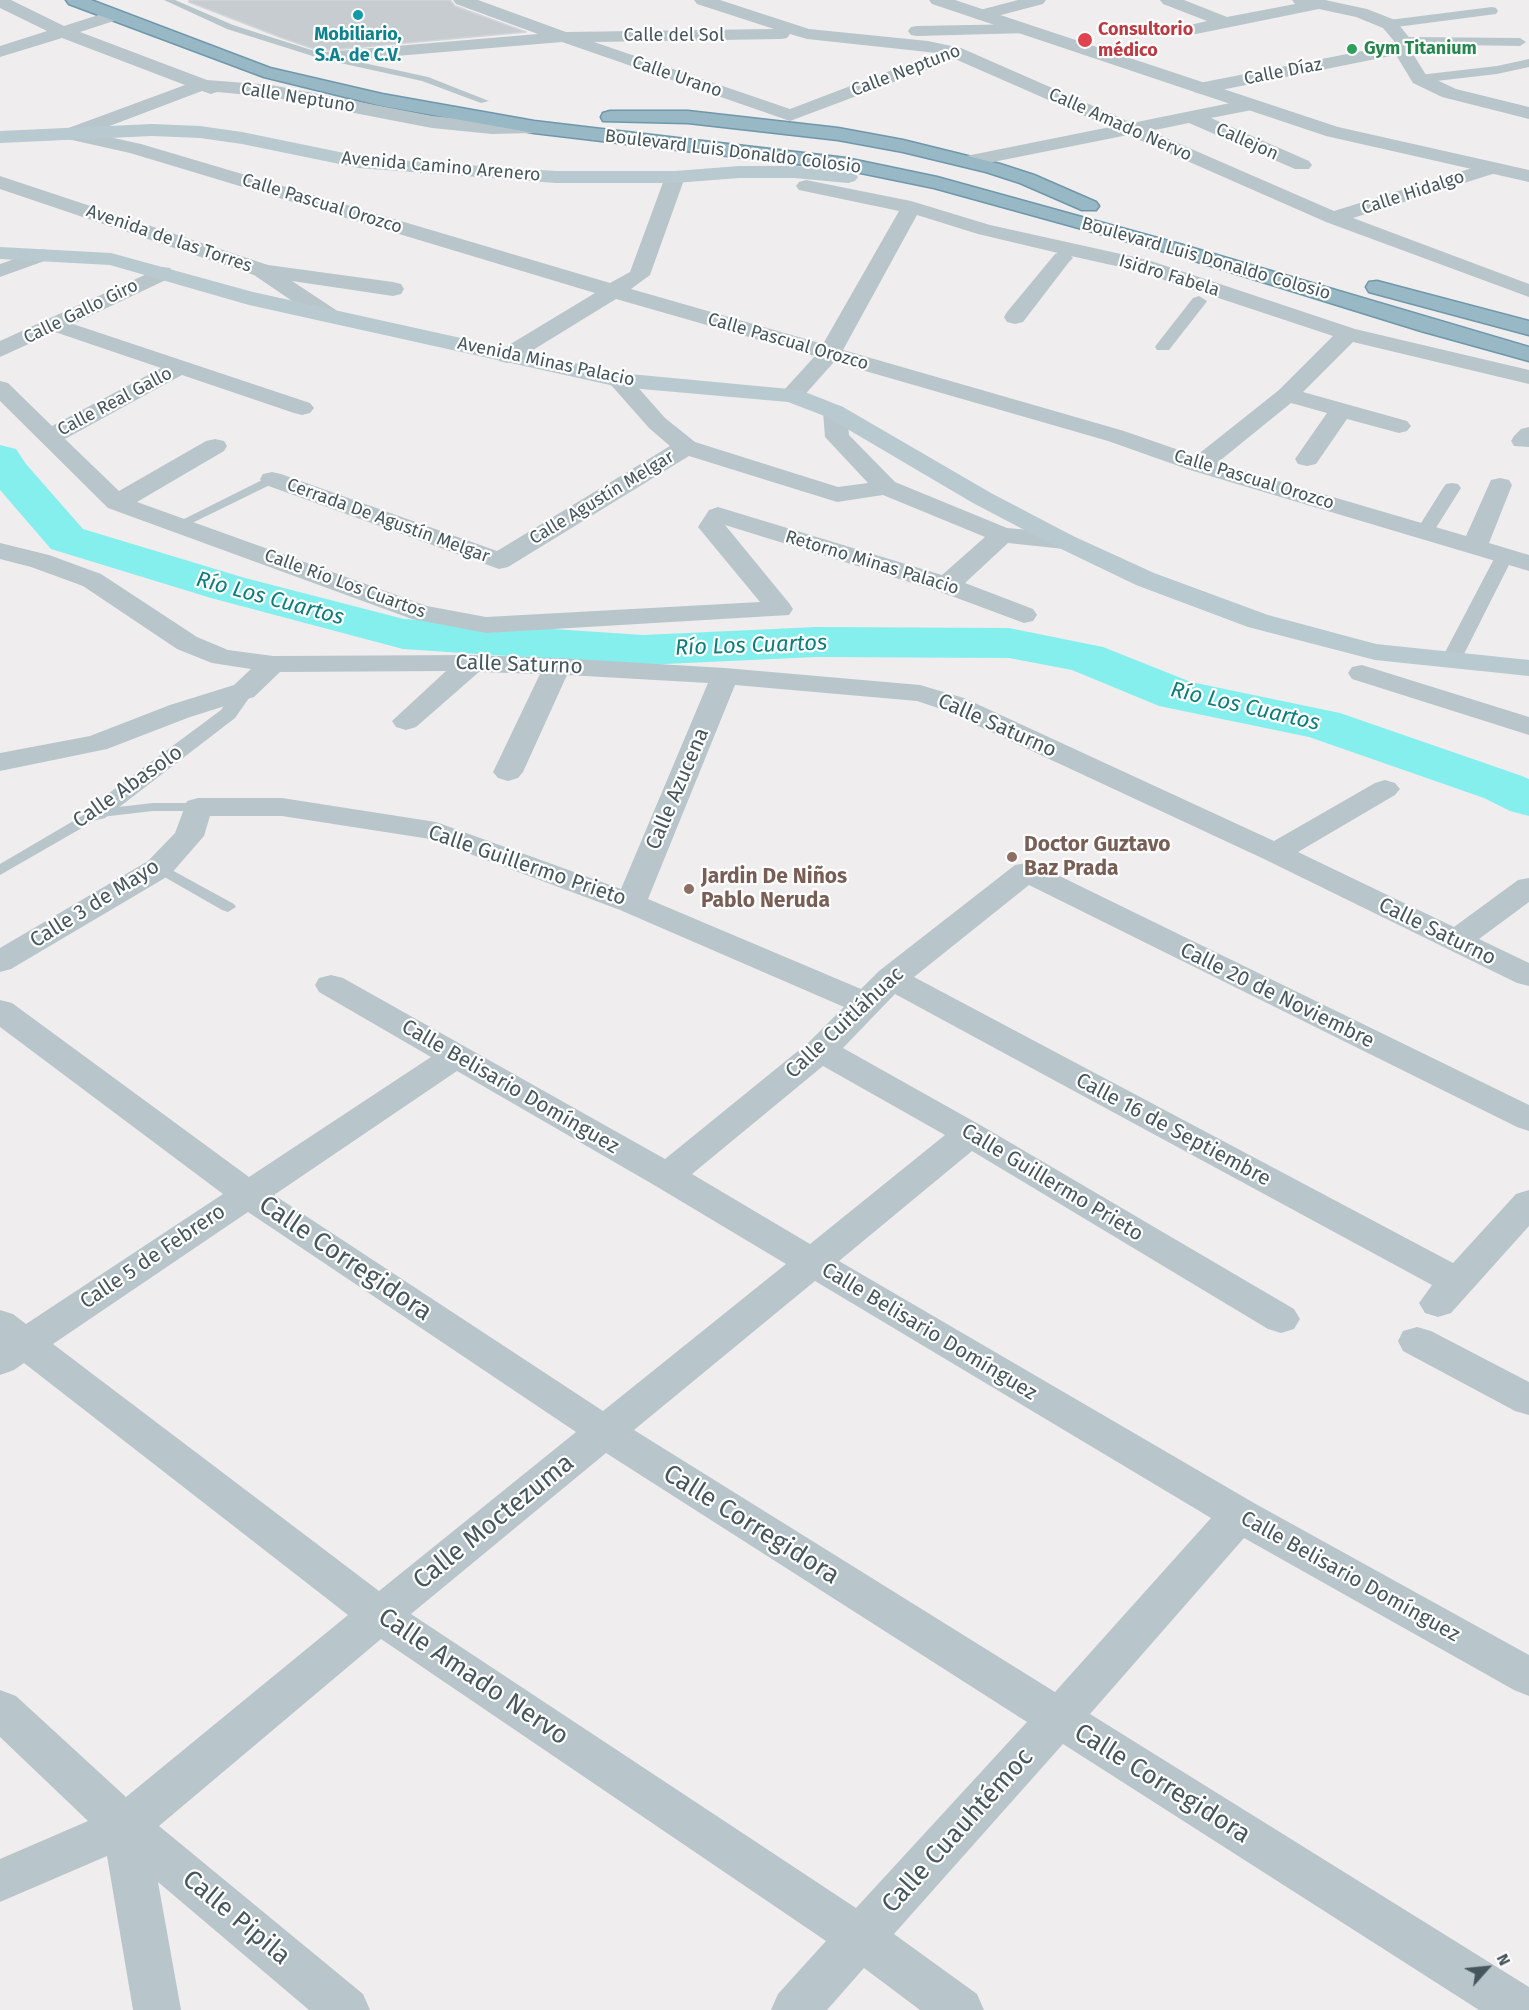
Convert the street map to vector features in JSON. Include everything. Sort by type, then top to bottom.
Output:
[{"type":"highway","name":"Boulevard Luis Donaldo Colosio","points":[[75,0],[111,16],[264,72],[382,100],[534,128],[759,152],[846,164],[1236,247]]},
{"type":"highway","points":[[161,4],[274,57],[389,86],[530,107]]},
{"type":"highway","name":"Boulevard Luis Donaldo Colosio","points":[[553,110],[820,144],[917,163],[1082,213],[1176,249],[1429,326],[1443,326],[1529,351]]},
{"type":"highway","points":[[610,117],[688,117],[838,134],[968,162],[1027,179],[1082,213]]},
{"type":"highway","points":[[680,144],[710,154],[848,177],[1029,219],[1082,213]]},
{"type":"highway","name":"Boulevard Luis Donaldo Colosio","points":[[1360,282],[1451,308],[1465,315],[1529,331]]},
{"type":"main road","name":"Avenida Camino Arenero","points":[[0,137],[152,130],[200,132],[242,138],[358,162],[410,168],[555,177],[675,177],[739,172],[794,172],[848,177]]},
{"type":"main road","points":[[710,154],[736,164],[739,172]]},
{"type":"main road","name":"Avenida Minas Palacio","points":[[0,253],[111,259],[249,297],[619,380],[792,395],[836,412],[982,498],[1064,541],[1145,579],[1258,621],[1375,652],[1452,658],[1529,668]]},
{"type":"street","name":"Calle Urano","points":[[462,0],[561,37],[790,115]]},
{"type":"street","name":"Calle Amado Nervo","points":[[703,0],[807,33],[928,46],[955,52],[1333,218],[1525,298]]},
{"type":"street","points":[[938,0],[1333,132],[1529,176]]},
{"type":"street","points":[[982,15],[1037,0]]},
{"type":"street","points":[[1169,0],[1226,23]]},
{"type":"street","points":[[1480,0],[1499,18],[1529,54]]},
{"type":"street","points":[[0,1],[61,31],[201,85]]},
{"type":"street","points":[[1196,29],[1318,1],[1361,13],[1389,24],[1499,18]]},
{"type":"street","points":[[0,52],[111,16]]},
{"type":"street","points":[[1389,24],[1419,79],[1449,93],[1529,113]]},
{"type":"street","name":"Calle del Sol","points":[[325,57],[561,37],[1023,29]]},
{"type":"street","name":"Calle Neptuno","points":[[790,115],[955,52],[1023,29]]},
{"type":"street","points":[[1402,45],[1520,42]]},
{"type":"street","name":"Calle Díaz","points":[[1202,88],[1402,45]]},
{"type":"street","points":[[622,58],[676,56]]},
{"type":"street","points":[[1419,79],[1497,70],[1529,63]]},
{"type":"street","name":"Calle Neptuno","points":[[70,134],[201,85],[272,91],[432,122],[492,128],[534,128]]},
{"type":"street","points":[[968,162],[1250,105]]},
{"type":"street","name":"Callejon","points":[[1192,117],[1302,165]]},
{"type":"street","name":"Calle Pascual Orozco","points":[[70,134],[134,148],[829,354],[1116,435],[1199,465],[1529,563]]},
{"type":"street","name":"Calle Hidalgo","points":[[1333,218],[1492,168]]},
{"type":"street","points":[[507,356],[639,275],[675,177]]},
{"type":"street","name":"Avenida de las Torres","points":[[0,182],[262,270],[328,315]]},
{"type":"street","name":"Isidro Fabela","points":[[806,186],[911,207],[985,230],[1140,265],[1347,334],[1529,377]]},
{"type":"street","points":[[792,395],[829,354],[911,207]]},
{"type":"street","points":[[985,230],[1062,258],[1199,301],[1347,334]]},
{"type":"street","points":[[0,271],[43,255]]},
{"type":"street","points":[[1015,317],[1062,258]]},
{"type":"street","points":[[262,270],[393,289]]},
{"type":"street","name":"Calle Gallo Giro","points":[[0,350],[162,273]]},
{"type":"street","points":[[1163,347],[1199,301]]},
{"type":"street","points":[[56,325],[302,408]]},
{"type":"street","points":[[1199,465],[1287,396],[1347,334]]},
{"type":"street","name":"Calle Real Gallo","points":[[50,437],[180,367]]},
{"type":"street","name":"Calle Agustín Melgar","points":[[499,561],[686,447],[657,423],[619,380]]},
{"type":"street","name":"Calle Río Los Cuartos","points":[[0,388],[117,503],[421,613],[486,625],[780,609]]},
{"type":"street","points":[[1287,396],[1399,426]]},
{"type":"street","points":[[1307,459],[1341,410]]},
{"type":"street","points":[[836,412],[837,437],[886,487]]},
{"type":"street","points":[[1116,435],[1133,417]]},
{"type":"street","points":[[117,503],[215,446]]},
{"type":"street","points":[[686,447],[837,495],[886,487]]},
{"type":"street","name":"Cerrada De Agustín Melgar","points":[[272,479],[499,561]]},
{"type":"street","points":[[1475,546],[1500,485]]},
{"type":"street","name":"Avenida Minas Palacio","points":[[886,487],[1002,535],[1064,541]]},
{"type":"street","points":[[1425,531],[1452,488]]},
{"type":"street","name":"Retorno Minas Palacio","points":[[780,609],[711,527],[718,515],[947,585],[1024,615]]},
{"type":"street","points":[[947,585],[1002,535]]},
{"type":"street","points":[[0,551],[40,561],[92,580],[187,643],[222,657],[273,664]]},
{"type":"street","points":[[1452,658],[1504,557]]},
{"type":"street","points":[[406,721],[472,663]]},
{"type":"street","name":"Calle Saturno","points":[[273,664],[472,663],[557,666],[725,676],[921,693],[954,704],[1529,976]]},
{"type":"street","points":[[0,762],[31,754],[97,743],[180,711],[244,691],[273,664]]},
{"type":"street","points":[[508,772],[557,666]]},
{"type":"street","points":[[1362,673],[1529,726]]},
{"type":"street","name":"Calle Azucena","points":[[631,903],[725,676]]},
{"type":"street","name":"Calle Abasolo","points":[[97,813],[228,714],[244,691]]},
{"type":"street","points":[[0,736],[31,754]]},
{"type":"street","points":[[1275,854],[1385,789]]},
{"type":"street","name":"Calle Guillermo Prieto","points":[[198,807],[282,807],[436,831],[631,903],[866,1004]]},
{"type":"street","name":"Calle 3 de Mayo","points":[[2,958],[159,868],[189,836],[198,807]]},
{"type":"street","name":"Calle Cuitláhuac","points":[[667,1176],[821,1050],[891,978],[1026,873]]},
{"type":"street","name":"Calle 20 de Noviembre","points":[[1026,873],[1529,1119]]},
{"type":"street","points":[[1456,941],[1529,887]]},
{"type":"street","name":"Calle 16 de Septiembre","points":[[891,978],[1447,1292],[1529,1203]]},
{"type":"street","name":"Calle Belisario Domínguez","points":[[331,985],[667,1176],[1239,1515],[1529,1677]]},
{"type":"street","name":"Calle Corregidora","points":[[0,1011],[248,1194],[605,1432],[1522,2010]]},
{"type":"street","name":"Calle Guillermo Prieto","points":[[821,1050],[970,1134],[1281,1319]]},
{"type":"street","name":"Calle 5 de Febrero","points":[[8,1343],[248,1194],[456,1056]]},
{"type":"street","name":"Calle Moctezuma","points":[[0,1881],[126,1826],[379,1615],[970,1134]]},
{"type":"street","points":[[1417,1341],[1529,1400]]},
{"type":"street","name":"Calle Amado Nervo","points":[[8,1343],[379,1615],[861,1938],[960,2010]]},
{"type":"street","name":"Calle Cuauhtémoc","points":[[795,2010],[1239,1515]]},
{"type":"street","name":"Calle Pipila","points":[[0,1709],[126,1826],[346,2010]]},
{"type":"street","points":[[126,1826],[157,2010]]},
{"type":"lane","points":[[161,4],[325,57],[426,79],[484,101]]},
{"type":"lane","name":"Cerrada De Agustín Melgar","points":[[180,524],[272,479]]},
{"type":"lane","name":"Calle Guillermo Prieto","points":[[97,813],[153,807],[198,807]]},
{"type":"lane","name":"Calle Abasolo","points":[[0,870],[97,813]]},
{"type":"lane","points":[[159,868],[228,907]]},
{"type":"building","name":"Mobiliario, S.A. de C.V.","points":[[189,0],[450,0],[455,6],[526,32],[320,51],[189,2]]},
{"type":"waterway","name":"Río Los Cuartos","points":[[0,458],[8,471],[67,539],[228,588],[403,634],[643,650],[816,642],[1009,643],[1085,658],[1177,695],[1322,724],[1503,787],[1529,800]]},
{"type":"place","name":"Mobiliario, S.A. de C.V.","points":[[358,15]]},
{"type":"place","name":"Consultorio médico","points":[[1085,40]]},
{"type":"place","name":"Gym Titanium","points":[[1352,49]]},
{"type":"place","name":"Doctor Guztavo Baz Prada","points":[[1012,857]]},
{"type":"place","name":"Jardin De Niños Pablo Neruda","points":[[689,889]]}]
